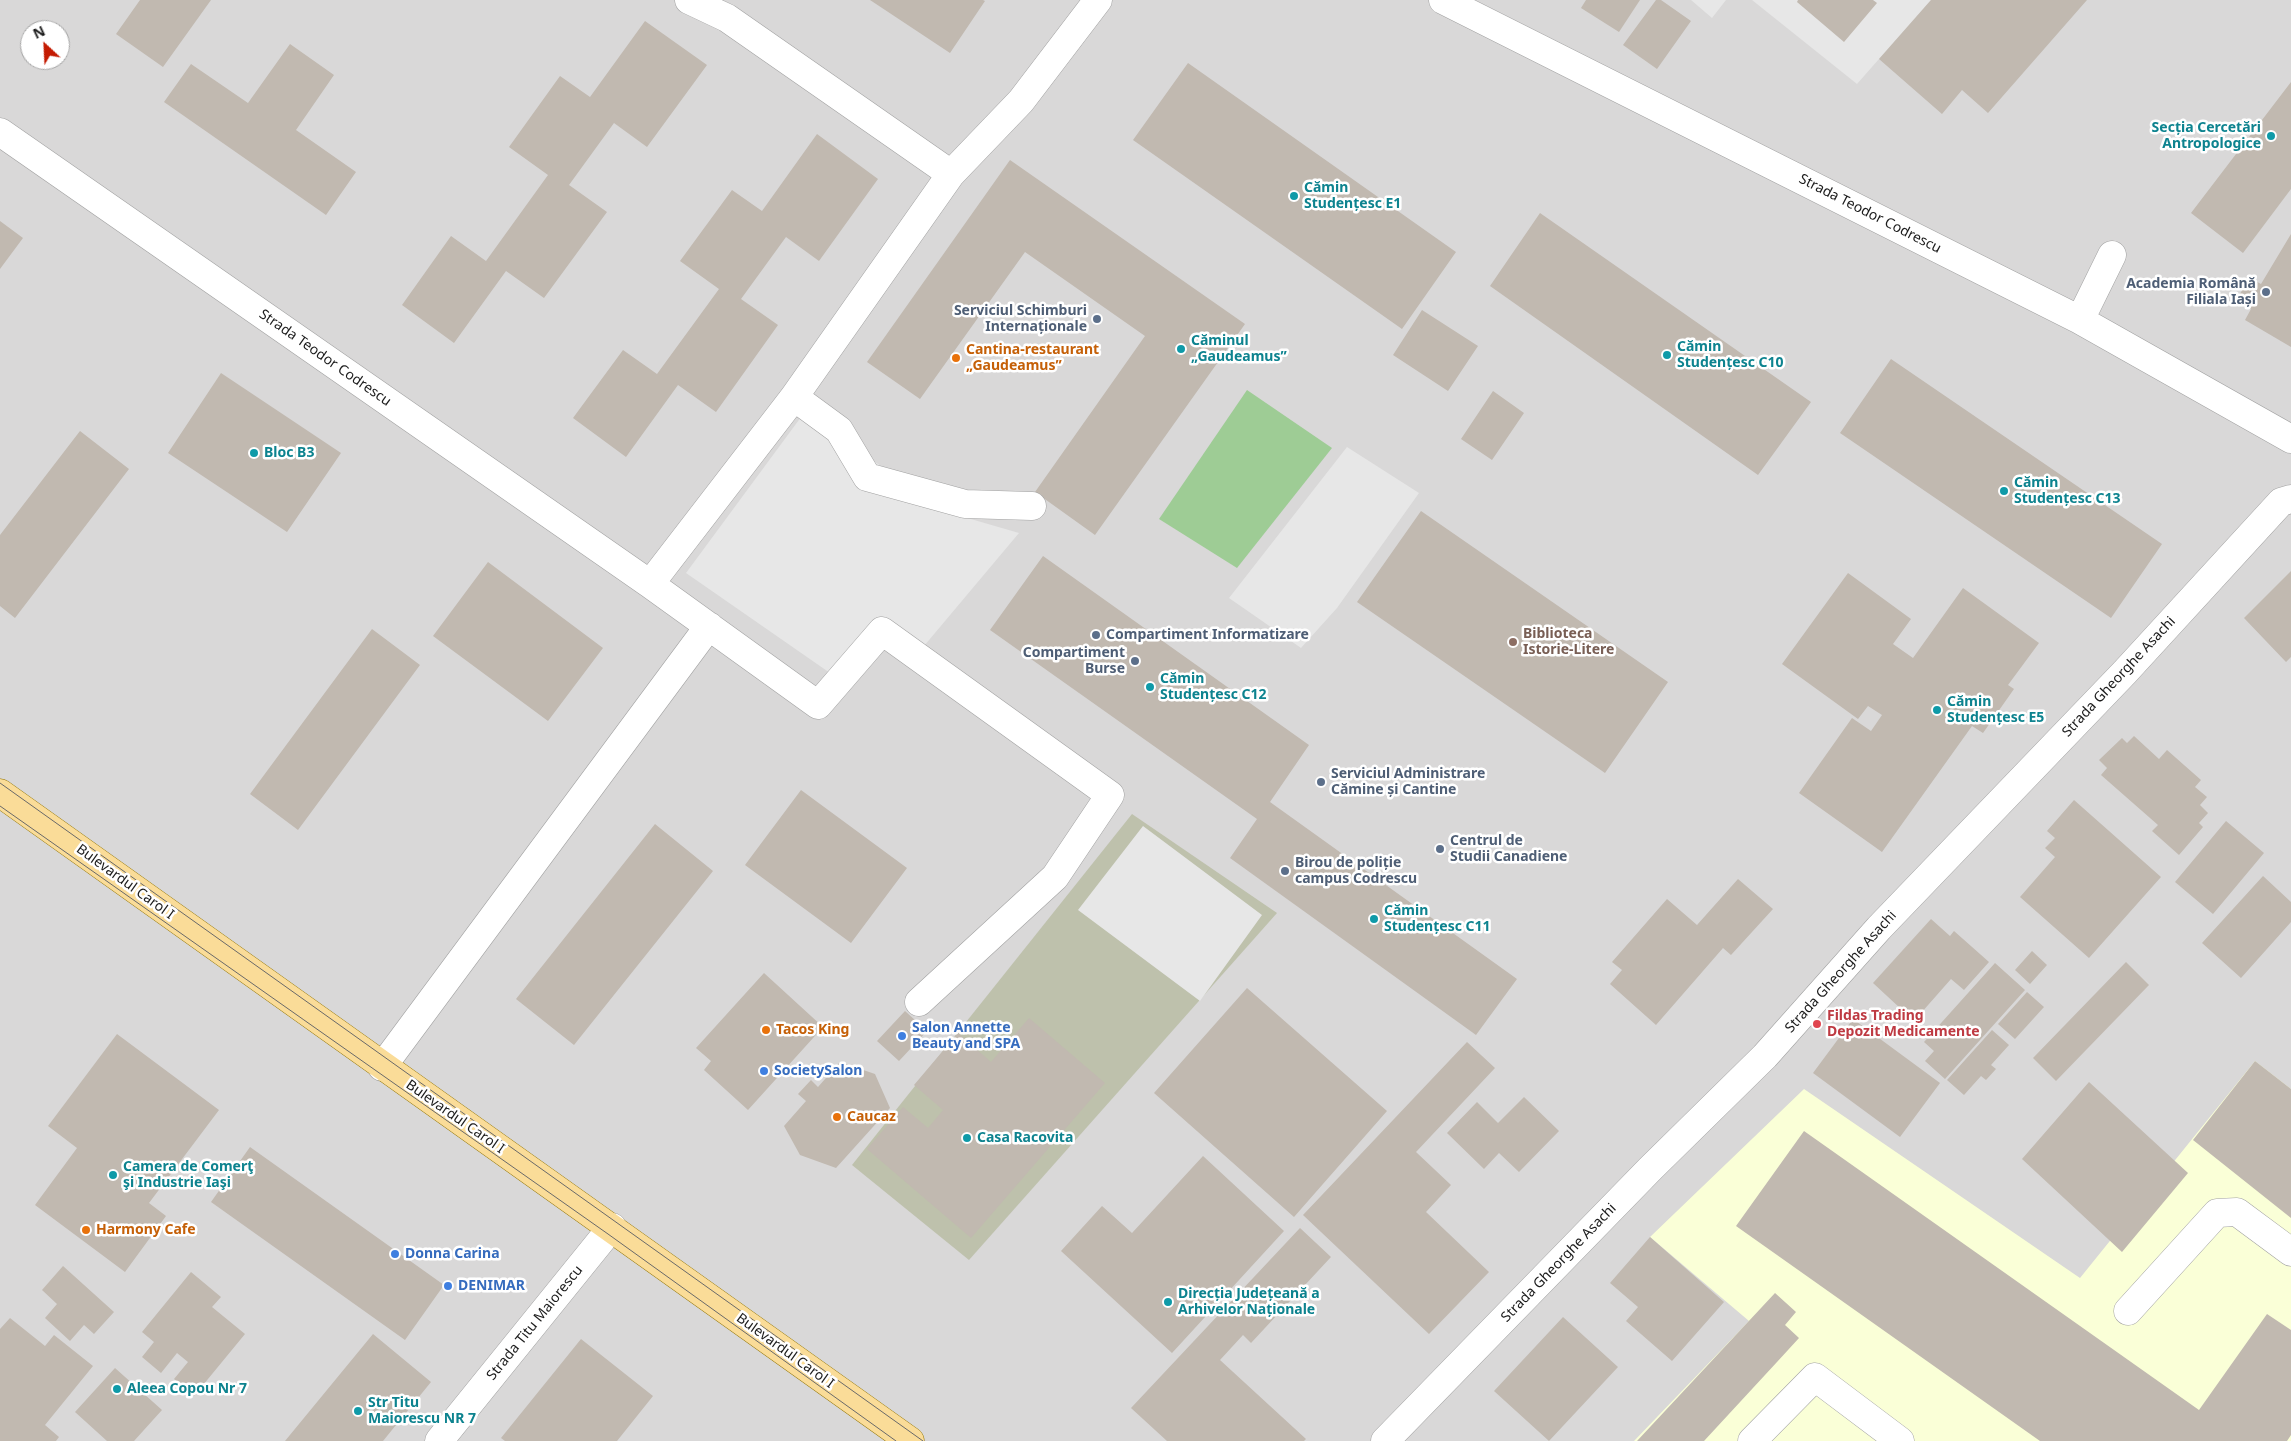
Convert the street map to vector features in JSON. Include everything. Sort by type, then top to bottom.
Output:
[{"type":"main road","name":"Bulevardul Carol I","points":[[0,793],[382,1067],[612,1227],[910,1441]]},
{"type":"street","points":[[689,0],[727,18],[951,174]]},
{"type":"street","points":[[650,584],[794,397],[951,174],[1022,101],[1098,0]]},
{"type":"street","name":"Strada Teodor Codrescu","points":[[1443,0],[2080,320],[2291,439]]},
{"type":"street","name":"Strada Teodor Codrescu","points":[[0,132],[650,584],[818,705],[882,631],[1110,795],[1055,877],[919,1002]]},
{"type":"street","points":[[2080,320],[2112,255]]},
{"type":"street","points":[[794,397],[839,430],[867,477],[965,504],[1032,506]]},
{"type":"street","name":"Strada Gheorghe Asachi","points":[[1385,1441],[1650,1169],[1765,1056],[1879,928],[2125,672],[2281,502],[2291,499]]},
{"type":"street","points":[[382,1067],[709,626]]},
{"type":"street","points":[[2128,1311],[2217,1213],[2237,1212],[2291,1252]]},
{"type":"street","name":"Strada Titu Maiorescu","points":[[439,1441],[612,1227]]},
{"type":"street","points":[[1752,1441],[1815,1377],[1900,1441]]},
{"type":"shaded area","points":[[0,0],[2291,0],[2291,1441],[0,1441]]},
{"type":"shaded area","points":[[1691,0],[1726,0],[1712,18]]},
{"type":"shaded area","points":[[1752,0],[1931,0],[1857,84]]},
{"type":"shaded area","points":[[804,413],[894,475],[957,515],[1019,533],[919,652],[877,625],[830,673],[686,573]]},
{"type":"shaded area","points":[[1347,447],[1419,493],[1337,608],[1301,648],[1229,598]]},
{"type":"shaded area","points":[[1132,814],[1277,913],[969,1260],[852,1165]]},
{"type":"shaded area","points":[[1143,826],[1262,915],[1200,1001],[1078,910]]},
{"type":"shaded area","points":[[2255,1061],[2291,1089],[2291,1441],[1634,1441],[1749,1321],[1650,1237],[1804,1089],[2080,1278]]},
{"type":"green space","points":[[1247,390],[1332,448],[1237,568],[1159,519]]},
{"type":"building","points":[[140,0],[211,0],[163,67],[116,34]]},
{"type":"building","points":[[870,0],[983,0],[985,1],[950,53]]},
{"type":"building","points":[[1586,0],[1640,0],[1619,32],[1581,8]]},
{"type":"building","points":[[1656,0],[1661,0],[1691,21],[1657,69],[1623,45]]},
{"type":"building","points":[[1798,0],[1873,0],[1877,3],[1844,42],[1797,2]]},
{"type":"building","points":[[1931,0],[2087,0],[1988,113],[1962,90],[1942,114],[1879,59]]},
{"type":"building","points":[[645,21],[707,65],[647,147],[614,123],[569,185],[607,212],[544,298],[506,271],[454,343],[402,305],[451,236],[486,261],[548,175],[509,147],[560,76],[590,97]]},
{"type":"building","points":[[290,44],[334,75],[296,130],[356,172],[326,215],[164,102],[191,64],[248,103]]},
{"type":"building","name":"Cămin Studențesc E1","points":[[1188,63],[1456,252],[1402,329],[1133,140]]},
{"type":"building","name":"Secția Cercetări Antropologice","points":[[2291,82],[2291,189],[2243,253],[2191,213]]},
{"type":"building","points":[[817,134],[878,179],[819,261],[786,237],[741,299],[778,325],[716,412],[678,385],[626,457],[573,418],[623,350],[657,374],[719,289],[680,261],[732,190],[762,211]]},
{"type":"building","name":"Căminul „Gaudeamus”","points":[[1010,160],[1245,324],[1095,535],[1035,492],[1145,336],[1025,252],[920,399],[867,362]]},
{"type":"building","name":"Cămin Studențesc C10","points":[[1540,213],[1811,402],[1758,475],[1490,286]]},
{"type":"building","points":[[0,221],[23,238],[0,269]]},
{"type":"building","name":"Academia Română Filiala Iași","points":[[2291,234],[2291,347],[2245,320],[2251,309],[2236,300],[2250,278],[2261,284]]},
{"type":"building","points":[[1422,310],[1478,346],[1448,391],[1393,355]]},
{"type":"building","name":"Cămin Studențesc C13","points":[[1891,359],[2162,544],[2111,618],[1840,433]]},
{"type":"building","name":"Bloc B3","points":[[221,373],[341,453],[287,532],[168,453]]},
{"type":"building","points":[[1493,391],[1524,413],[1492,460],[1461,439]]},
{"type":"building","points":[[80,431],[129,469],[15,618],[0,606],[0,535]]},
{"type":"building","name":"Biblioteca Istorie-Litere","points":[[1421,511],[1668,682],[1605,773],[1357,602]]},
{"type":"building","points":[[1043,556],[1309,745],[1270,802],[1517,979],[1476,1035],[1230,858],[1257,819],[990,630]]},
{"type":"building","points":[[488,562],[603,648],[548,721],[433,636]]},
{"type":"building","points":[[2291,571],[2291,657],[2286,662],[2244,618]]},
{"type":"building","name":"Cămin Studențesc E5","points":[[1848,573],[1911,619],[1893,644],[1913,658],[1963,588],[2039,643],[2008,685],[2014,689],[1983,733],[1972,726],[1882,852],[1799,793],[1852,718],[1871,731],[1882,715],[1868,706],[1858,719],[1782,664]]},
{"type":"building","points":[[372,629],[420,665],[298,830],[250,794]]},
{"type":"building","points":[[2134,736],[2159,759],[2167,750],[2201,780],[2195,787],[2207,797],[2200,805],[2208,813],[2199,823],[2203,827],[2179,855],[2152,831],[2158,825],[2101,775],[2107,768],[2099,760],[2122,738],[2127,743]]},
{"type":"building","points":[[801,790],[907,868],[851,943],[745,865]]},
{"type":"building","points":[[2074,800],[2161,877],[2089,958],[2020,897],[2055,857],[2045,848],[2055,838],[2047,831]]},
{"type":"building","points":[[2226,821],[2264,853],[2213,914],[2175,882]]},
{"type":"building","points":[[655,824],[713,871],[574,1045],[516,999]]},
{"type":"building","points":[[2263,876],[2291,902],[2291,922],[2241,978],[2202,943]]},
{"type":"building","points":[[1738,879],[1773,909],[1731,955],[1723,948],[1656,1025],[1610,984],[1622,970],[1612,962],[1667,899],[1697,925]]},
{"type":"building","points":[[1931,919],[1950,936],[1954,931],[1989,962],[1964,990],[1951,979],[1914,1021],[1873,983]]},
{"type":"building","points":[[2032,951],[2047,965],[2030,984],[2015,970]]},
{"type":"building","points":[[2126,962],[2149,985],[2056,1081],[2033,1058]]},
{"type":"building","points":[[1995,963],[2025,990],[1945,1079],[1925,1061],[1934,1051],[1924,1042]]},
{"type":"building","name":"Tacos King","points":[[764,973],[823,1027],[748,1110],[704,1070],[711,1061],[696,1048]]},
{"type":"building","points":[[1247,988],[1387,1111],[1294,1217],[1154,1093]]},
{"type":"building","points":[[2027,992],[2044,1007],[2015,1039],[1998,1024]]},
{"type":"building","name":"Salon Annette Beauty and SPA","points":[[905,1011],[927,1031],[899,1061],[877,1041]]},
{"type":"building","name":"Casa Racovita","points":[[1029,1018],[1105,1083],[971,1238],[867,1149],[903,1107],[928,1128],[943,1110],[914,1085],[958,1033],[991,1062]]},
{"type":"building","points":[[1853,1019],[1940,1083],[1900,1137],[1813,1073]]},
{"type":"building","points":[[1992,1030],[2009,1045],[1991,1065],[1996,1069],[1986,1080],[1981,1076],[1964,1095],[1947,1080]]},
{"type":"building","name":"Camera de Comerţ şi Industrie Iaşi","points":[[117,1034],[219,1110],[149,1203],[166,1216],[125,1272],[35,1205],[77,1148],[48,1126]]},
{"type":"building","points":[[1467,1042],[1495,1068],[1416,1152],[1451,1185],[1426,1212],[1489,1272],[1429,1334],[1303,1215]]},
{"type":"building","points":[[2255,1061],[2291,1089],[2291,1218],[2193,1140]]},
{"type":"building","name":"Caucaz","points":[[840,1062],[875,1074],[890,1108],[836,1168],[800,1155],[784,1126],[806,1101],[798,1094],[811,1080],[818,1087]]},
{"type":"building","points":[[2089,1082],[2188,1173],[2122,1252],[2022,1159]]},
{"type":"building","points":[[1524,1097],[1559,1131],[1519,1172],[1499,1153],[1484,1169],[1447,1133],[1477,1102],[1498,1123]]},
{"type":"building","points":[[1804,1131],[2199,1410],[2267,1314],[2291,1330],[2291,1435],[2287,1441],[2040,1441],[1736,1226]]},
{"type":"building","points":[[250,1147],[444,1285],[405,1340],[211,1202]]},
{"type":"building","name":"Direcția Județeană a Arhivelor Naționale","points":[[1203,1156],[1284,1231],[1172,1353],[1061,1251],[1102,1206],[1132,1233]]},
{"type":"building","points":[[1300,1228],[1331,1257],[1251,1343],[1243,1335],[1220,1360],[1306,1439],[1304,1441],[1167,1441],[1131,1408]]},
{"type":"building","points":[[1650,1237],[1724,1302],[1672,1361],[1626,1321],[1638,1307],[1610,1283]]},
{"type":"building","points":[[63,1266],[114,1312],[94,1334],[84,1325],[70,1341],[45,1318],[57,1304],[42,1290]]},
{"type":"building","points":[[191,1272],[221,1297],[212,1307],[245,1334],[194,1396],[174,1379],[188,1362],[177,1353],[161,1373],[142,1357],[154,1342],[142,1332]]},
{"type":"building","points":[[1775,1293],[1796,1312],[1785,1325],[1799,1338],[1704,1441],[1637,1441]]},
{"type":"building","points":[[1563,1317],[1618,1367],[1549,1441],[1494,1391]]},
{"type":"building","points":[[10,1318],[45,1346],[54,1335],[93,1366],[45,1425],[59,1437],[56,1441],[0,1441],[0,1329]]},
{"type":"building","name":"Str Titu Maiorescu NR 7","points":[[373,1334],[431,1382],[383,1441],[285,1441]]},
{"type":"building","points":[[581,1339],[653,1396],[617,1441],[505,1441],[501,1438]]},
{"type":"building","name":"Aleea Copou Nr 7","points":[[115,1368],[162,1410],[134,1441],[107,1441],[75,1412]]},
{"type":"tram line","points":[[0,783],[923,1441]]},
{"type":"tram line","points":[[0,806],[608,1234],[896,1441]]},
{"type":"place","name":"Secția Cercetări Antropologice","points":[[2271,136]]},
{"type":"place","name":"Cămin Studențesc E1","points":[[1294,196]]},
{"type":"place","name":"Academia Română Filiala Iași","points":[[2266,292]]},
{"type":"place","name":"Serviciul Schimburi Internaționale","points":[[1097,319]]},
{"type":"place","name":"Căminul „Gaudeamus”","points":[[1181,349]]},
{"type":"place","name":"Cămin Studențesc C10","points":[[1667,355]]},
{"type":"place","name":"Cantina-restaurant „Gaudeamus”","points":[[956,358]]},
{"type":"place","name":"Bloc B3","points":[[254,453]]},
{"type":"place","name":"Cămin Studențesc C13","points":[[2004,491]]},
{"type":"place","name":"Compartiment Informatizare","points":[[1096,635]]},
{"type":"place","name":"Biblioteca Istorie-Litere","points":[[1513,642]]},
{"type":"place","name":"Compartiment Burse","points":[[1135,661]]},
{"type":"place","name":"Cămin Studențesc C12","points":[[1150,687]]},
{"type":"place","name":"Cămin Studențesc E5","points":[[1937,710]]},
{"type":"place","name":"Serviciul Administrare Cămine și Cantine","points":[[1321,782]]},
{"type":"place","name":"Centrul de Studii Canadiene","points":[[1440,849]]},
{"type":"place","name":"Birou de poliție campus Codrescu","points":[[1285,871]]},
{"type":"place","name":"Cămin Studențesc C11","points":[[1374,919]]},
{"type":"place","name":"Fildas Trading Depozit Medicamente","points":[[1817,1024]]},
{"type":"place","name":"Tacos King","points":[[766,1030]]},
{"type":"place","name":"Salon Annette Beauty and SPA","points":[[902,1036]]},
{"type":"place","name":"SocietySalon","points":[[764,1071]]},
{"type":"place","name":"Caucaz","points":[[837,1117]]},
{"type":"place","name":"Casa Racovita","points":[[967,1138]]},
{"type":"place","name":"Camera de Comerţ şi Industrie Iaşi","points":[[113,1175]]},
{"type":"place","name":"Harmony Cafe","points":[[86,1230]]},
{"type":"place","name":"Donna Carina","points":[[395,1254]]},
{"type":"place","name":"DENIMAR","points":[[448,1286]]},
{"type":"place","name":"Direcția Județeană a Arhivelor Naționale","points":[[1168,1302]]},
{"type":"place","name":"Aleea Copou Nr 7","points":[[117,1389]]},
{"type":"place","name":"Str Titu Maiorescu NR 7","points":[[358,1411]]}]
